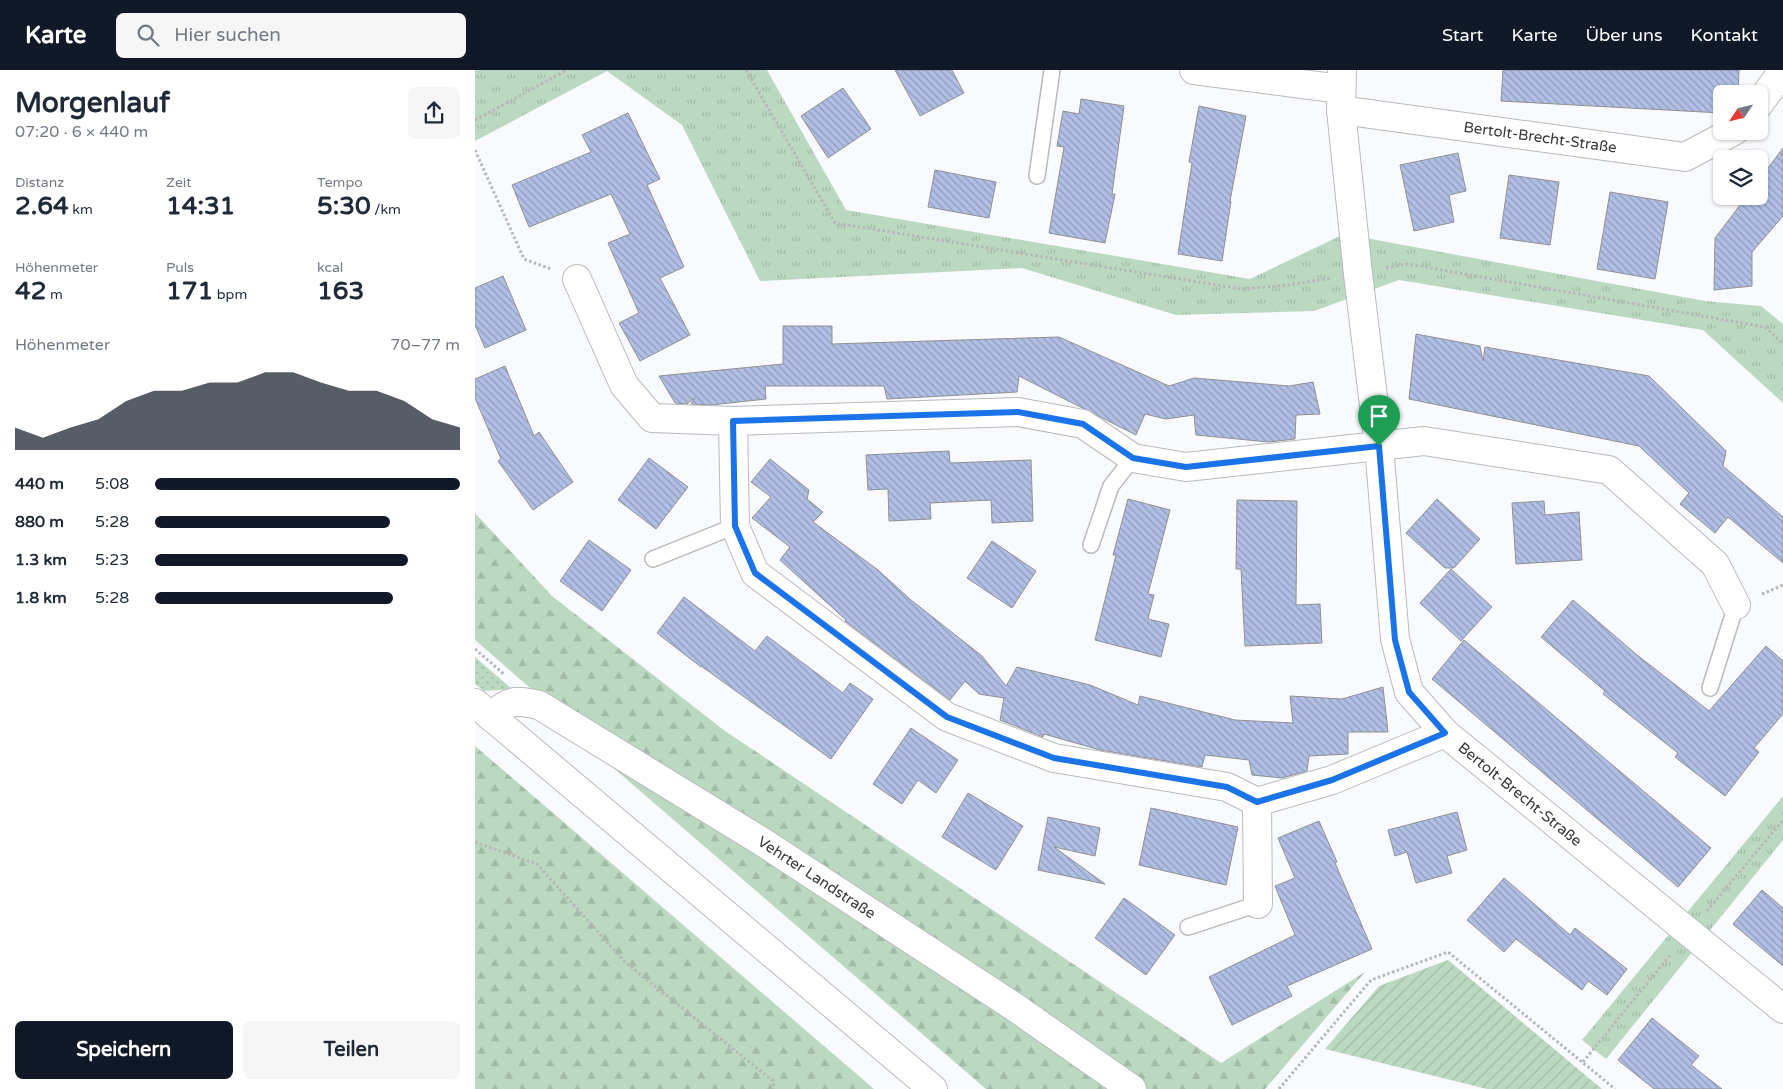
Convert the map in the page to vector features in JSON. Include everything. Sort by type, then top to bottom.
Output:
[{"type":"street","points":[[1194,70],[1341,90]]},
{"type":"street","points":[[1768,92],[1781,70]]},
{"type":"street","name":"Bertolt-Brecht-Straße","points":[[1718,140],[1685,158],[1341,90],[1358,274],[1379,446],[1395,640],[1409,692],[1445,733],[1783,1009]]},
{"type":"street","points":[[577,279],[624,385],[652,418],[733,421],[1018,412],[1083,424],[1133,458],[1186,467],[1424,441],[1609,470],[1715,564],[1736,605]]},
{"type":"street","points":[[733,421],[735,526],[755,573],[947,717],[1054,758],[1227,787],[1257,802],[1332,780],[1445,733]]},
{"type":"street","name":"Vehrter Landstraße","points":[[483,710],[518,701],[539,704],[769,846],[1013,1006],[1133,1089]]},
{"type":"street","name":"Vehrter Landstraße","points":[[483,710],[933,1089]]},
{"type":"street","points":[[1257,802],[1258,904]]},
{"type":"lane","points":[[1037,176],[1052,70]]},
{"type":"lane","points":[[1091,545],[1111,486],[1133,458]]},
{"type":"lane","points":[[653,558],[735,526]]},
{"type":"lane","points":[[1710,688],[1736,605]]},
{"type":"lane","points":[[1188,927],[1258,904]]},
{"type":"path","points":[[475,120],[567,70]]},
{"type":"path","points":[[746,70],[835,223],[1241,289],[1289,285],[1407,264],[1765,327],[1783,344]]},
{"type":"path","points":[[475,150],[524,259],[577,279]]},
{"type":"path","points":[[1583,1062],[1783,820]]},
{"type":"path","points":[[475,842],[537,864],[625,962],[773,1081],[774,1089]]},
{"type":"path","points":[[1279,1089],[1371,980],[1448,952],[1615,1089]]},
{"type":"green space","points":[[475,70],[767,70],[846,210],[1250,279],[1344,234],[1705,301],[1761,306],[1783,324],[1783,403],[1703,330],[1399,280],[1314,311],[1176,315],[1022,268],[760,281],[682,125],[607,71],[475,141]]},
{"type":"green space","points":[[475,513],[552,596],[725,731],[1221,1063],[1365,972],[1265,1089],[986,1089],[581,740],[544,700],[475,640]]},
{"type":"green space","points":[[475,657],[512,689],[484,691],[475,684]]},
{"type":"green space","points":[[475,746],[874,1089],[475,1089]]},
{"type":"green space","points":[[1783,796],[1783,840],[1606,1059],[1582,1040]]},
{"type":"green space","points":[[1448,960],[1602,1089],[1487,1089],[1325,1049],[1379,986]]},
{"type":"building","points":[[895,70],[952,70],[964,93],[920,116]]},
{"type":"building","points":[[1503,70],[1739,70],[1738,85],[1713,85],[1713,113],[1501,101]]},
{"type":"building","points":[[843,88],[871,129],[828,158],[801,116]]},
{"type":"building","points":[[1081,99],[1124,106],[1112,194],[1115,194],[1105,243],[1049,233],[1064,147],[1057,146],[1063,111],[1079,114]]},
{"type":"building","points":[[1199,106],[1246,116],[1230,201],[1222,261],[1178,254],[1192,163],[1189,162]]},
{"type":"building","points":[[628,113],[660,179],[647,185],[684,267],[660,278],[690,335],[640,361],[619,323],[639,313],[608,243],[630,234],[611,194],[529,227],[512,185],[591,152],[582,135]]},
{"type":"building","points":[[1783,148],[1783,216],[1752,252],[1752,286],[1714,290],[1715,238],[1740,205],[1768,205],[1768,168]]},
{"type":"building","points":[[1458,153],[1466,191],[1449,195],[1454,222],[1414,231],[1400,165]]},
{"type":"building","points":[[935,170],[996,182],[989,218],[928,207]]},
{"type":"building","points":[[1509,175],[1559,182],[1550,245],[1500,238]]},
{"type":"building","points":[[1610,192],[1668,202],[1655,279],[1597,269]]},
{"type":"building","points":[[503,276],[526,330],[485,348],[475,325],[475,288]]},
{"type":"building","points":[[783,326],[832,326],[832,344],[1059,337],[1169,386],[1194,378],[1289,386],[1313,382],[1320,414],[1296,415],[1295,439],[1269,442],[1196,435],[1194,415],[1166,419],[1145,414],[1136,435],[1019,376],[1017,392],[887,399],[884,386],[765,386],[766,399],[711,405],[691,404],[695,398],[687,404],[675,403],[659,376],[783,364]]},
{"type":"building","points":[[1416,334],[1480,346],[1483,361],[1485,347],[1649,376],[1726,451],[1723,466],[1783,517],[1783,563],[1728,517],[1715,533],[1680,504],[1689,493],[1639,446],[1409,399]]},
{"type":"building","points":[[505,366],[534,436],[539,432],[573,482],[533,510],[498,461],[501,459],[475,398],[475,379]]},
{"type":"building","points":[[949,451],[950,463],[1031,460],[1033,521],[992,523],[991,500],[930,503],[931,519],[889,521],[888,489],[868,490],[866,455]]},
{"type":"building","points":[[649,458],[688,487],[656,529],[618,500]]},
{"type":"building","points":[[770,459],[809,490],[807,499],[823,512],[813,522],[878,570],[911,600],[982,656],[1006,686],[1017,667],[1090,685],[1138,705],[1140,696],[1235,720],[1293,723],[1290,696],[1342,699],[1383,687],[1388,732],[1348,732],[1348,754],[1309,756],[1307,771],[1282,778],[1252,775],[1249,760],[1205,755],[1202,767],[1100,750],[1044,734],[1043,737],[1000,720],[1004,698],[979,694],[965,681],[950,700],[845,621],[780,560],[790,547],[752,518],[771,497],[751,482]]},
{"type":"building","points":[[1128,499],[1170,510],[1148,594],[1154,595],[1148,619],[1169,624],[1161,657],[1095,640],[1116,555],[1113,555]]},
{"type":"building","points":[[1437,499],[1480,539],[1454,568],[1445,568],[1406,533]]},
{"type":"building","points":[[1237,500],[1297,501],[1296,605],[1320,604],[1322,643],[1245,646],[1241,569],[1236,569]]},
{"type":"building","points":[[1544,501],[1545,515],[1579,512],[1582,560],[1516,564],[1512,503]]},
{"type":"building","points":[[589,540],[631,570],[602,611],[560,581]]},
{"type":"building","points":[[992,541],[1036,571],[1012,608],[967,578]]},
{"type":"building","points":[[1451,569],[1492,607],[1461,641],[1420,603]]},
{"type":"building","points":[[684,597],[755,651],[767,636],[843,693],[850,683],[873,699],[831,759],[701,667],[657,633]]},
{"type":"building","points":[[1573,600],[1637,655],[1709,711],[1766,646],[1783,661],[1783,714],[1754,748],[1759,752],[1725,796],[1675,757],[1678,753],[1603,694],[1605,691],[1541,637]]},
{"type":"building","points":[[1464,640],[1711,848],[1678,887],[1432,679]]},
{"type":"building","points":[[911,728],[958,760],[936,793],[918,780],[902,804],[873,784]]},
{"type":"building","points":[[968,793],[1023,826],[996,870],[942,837]]},
{"type":"building","points":[[1151,808],[1238,827],[1226,885],[1139,865]]},
{"type":"building","points":[[1457,812],[1467,850],[1447,856],[1452,873],[1416,883],[1407,852],[1395,856],[1388,830]]},
{"type":"building","points":[[1048,817],[1100,828],[1095,856],[1054,847],[1105,884],[1038,870]]},
{"type":"building","points":[[1319,821],[1372,949],[1287,986],[1292,996],[1232,1025],[1209,977],[1295,935],[1275,886],[1295,878],[1278,838]]},
{"type":"building","points":[[1504,878],[1570,935],[1575,928],[1627,969],[1607,995],[1588,981],[1582,990],[1516,939],[1504,952],[1467,920]]},
{"type":"building","points":[[1762,890],[1783,908],[1783,966],[1733,924]]},
{"type":"building","points":[[1124,898],[1175,935],[1146,975],[1095,938]]},
{"type":"building","points":[[1652,1018],[1699,1056],[1691,1065],[1722,1089],[1654,1089],[1618,1060]]},
{"type":"route","points":[[1018,412],[1083,424],[1133,458],[1186,467],[1379,446],[1395,640],[1409,692],[1445,733],[1332,780],[1257,802],[1227,787],[1054,758],[947,717],[755,573],[735,526],[733,421],[1018,412]]}]
